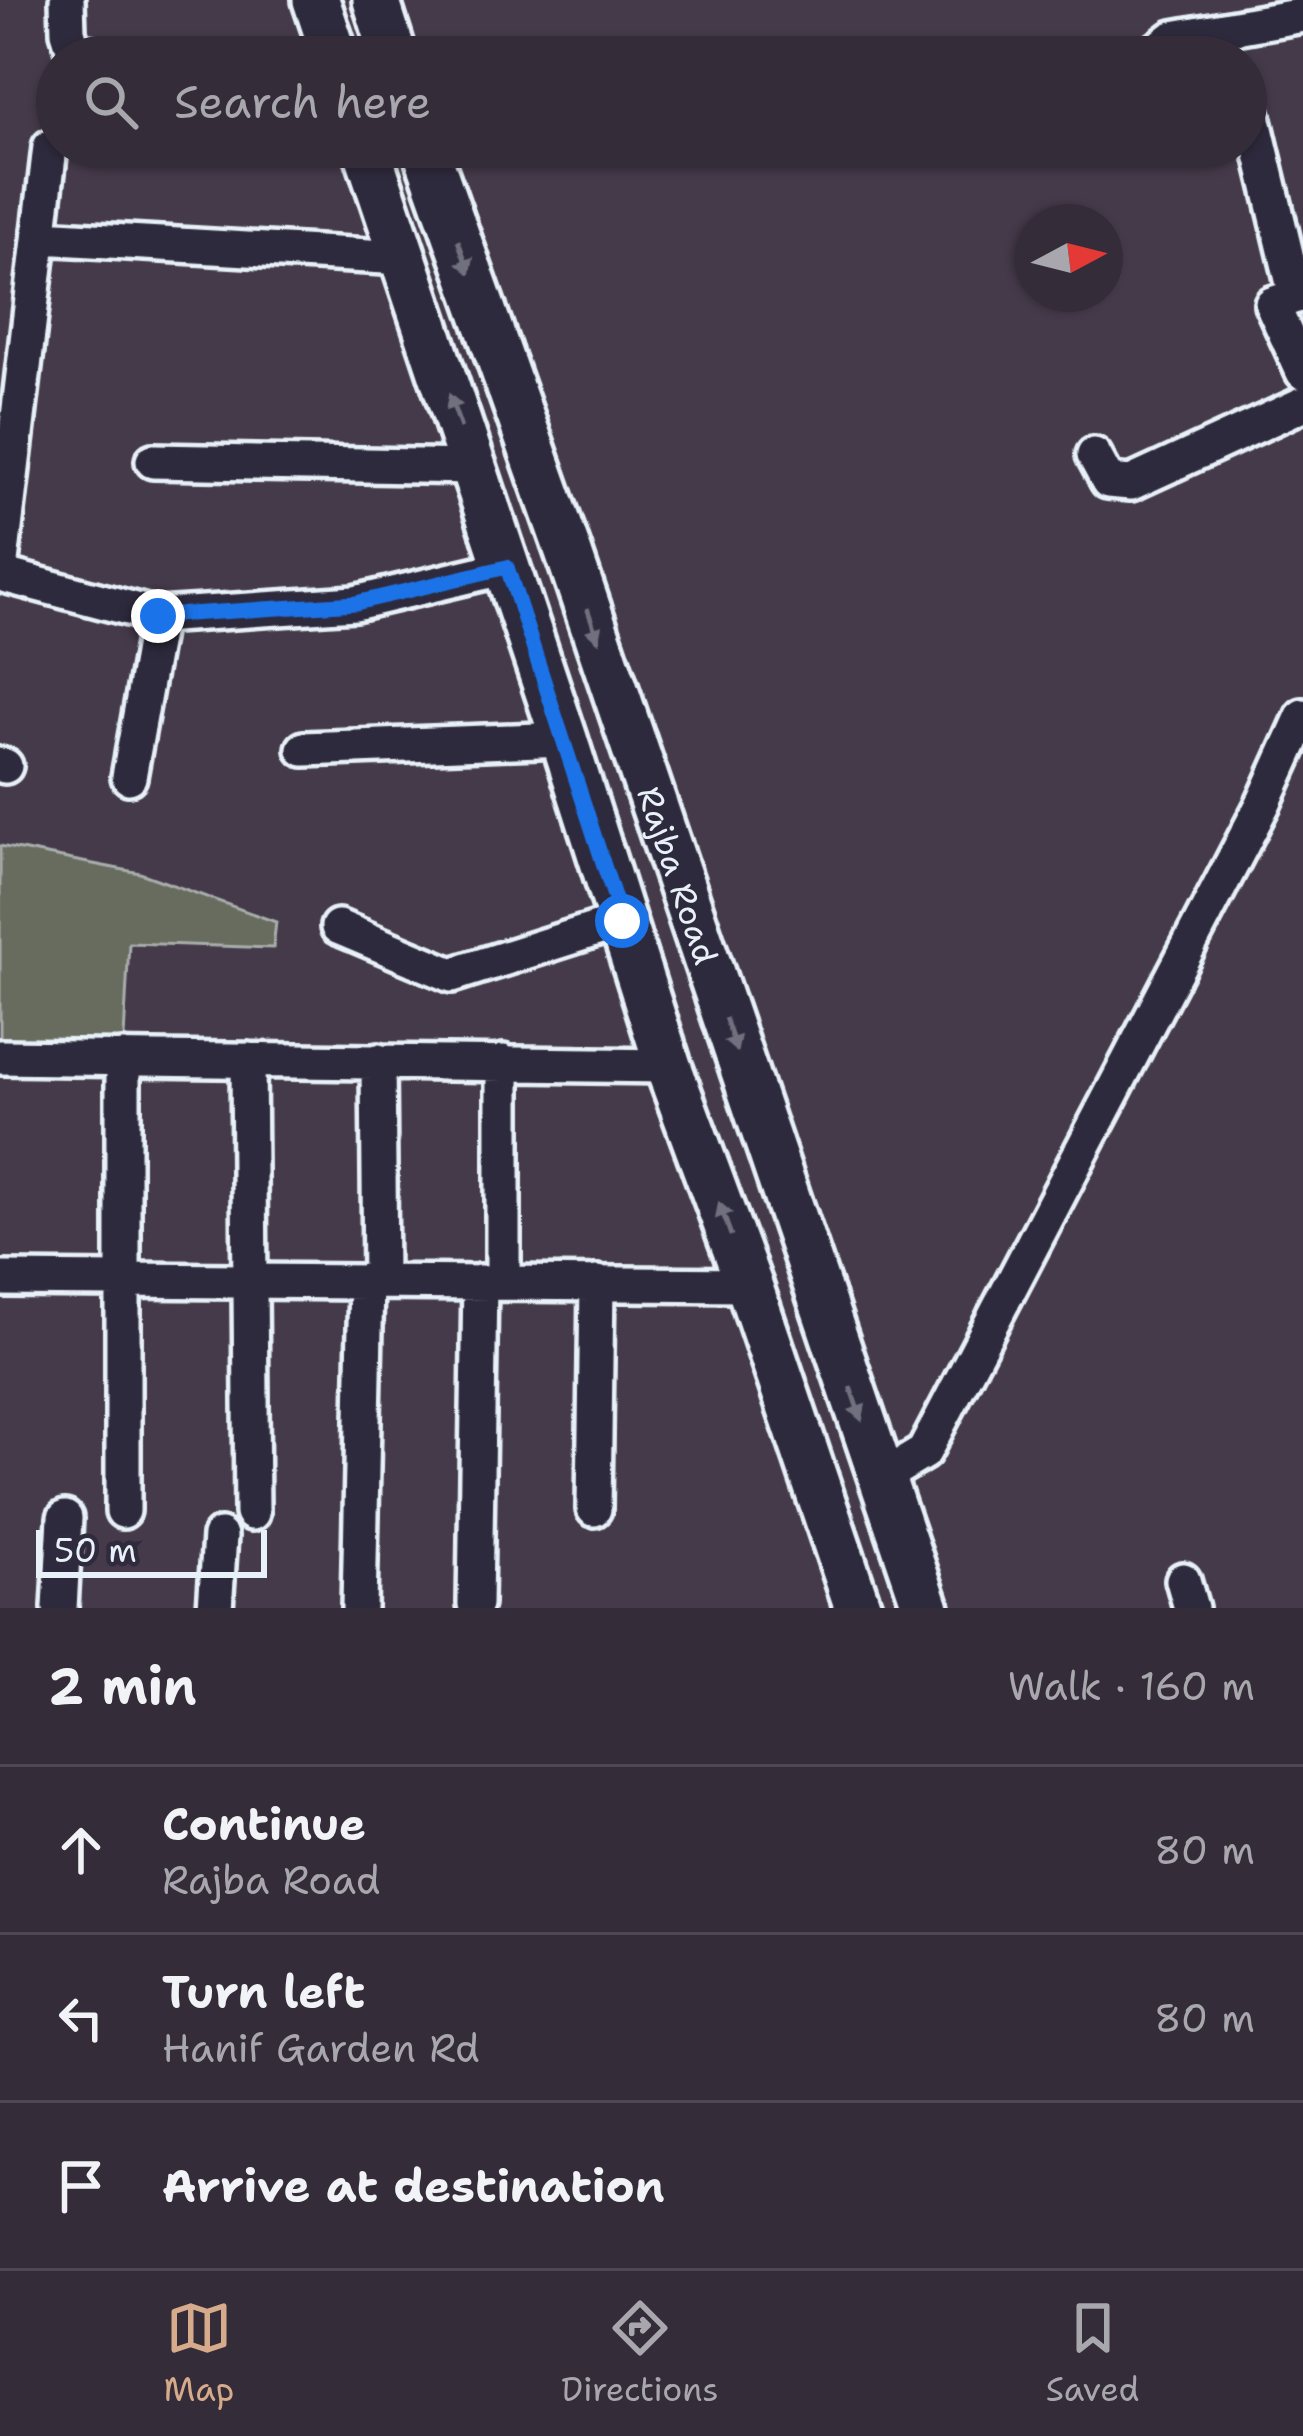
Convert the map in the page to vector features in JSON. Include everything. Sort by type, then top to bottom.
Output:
[{"type":"street","points":[[67,0],[69,36]]},
{"type":"street","points":[[316,0],[328,36]]},
{"type":"street","points":[[376,0],[387,36]]},
{"type":"street","points":[[1252,36],[1303,15]]},
{"type":"street","points":[[48,168],[0,572],[158,616],[356,603],[507,567]]},
{"type":"street","name":"Rajba Road","points":[[373,168],[668,1066],[749,1285],[858,1608]]},
{"type":"street","name":"Rajba Road","points":[[432,168],[568,550],[926,1608]]},
{"type":"street","points":[[1265,168],[1296,296],[1272,304],[1303,372]]},
{"type":"street","points":[[41,237],[403,258]]},
{"type":"street","points":[[1094,455],[1108,481],[1131,483],[1303,404]]},
{"type":"street","points":[[153,461],[473,467]]},
{"type":"street","points":[[129,777],[158,616]]},
{"type":"street","points":[[822,1500],[881,1478],[924,1452],[1264,802],[1303,716]]},
{"type":"street","points":[[304,749],[564,739]]},
{"type":"street","points":[[338,927],[452,975],[622,921]]},
{"type":"street","points":[[0,1057],[668,1066]]},
{"type":"street","points":[[122,1058],[123,1511]]},
{"type":"street","points":[[248,1060],[252,1514]]},
{"type":"street","points":[[359,1608],[378,1061]]},
{"type":"street","points":[[476,1604],[503,1062]]},
{"type":"street","points":[[0,1279],[749,1285]]},
{"type":"street","points":[[594,1509],[598,1283]]},
{"type":"street","points":[[60,1608],[64,1518]]},
{"type":"street","points":[[215,1608],[220,1536]]},
{"type":"shaded area","points":[[0,846],[140,873],[276,922],[273,948],[129,943],[123,1058],[0,1057]]},
{"type":"route","points":[[158,616],[356,603],[507,567],[622,921]]}]
